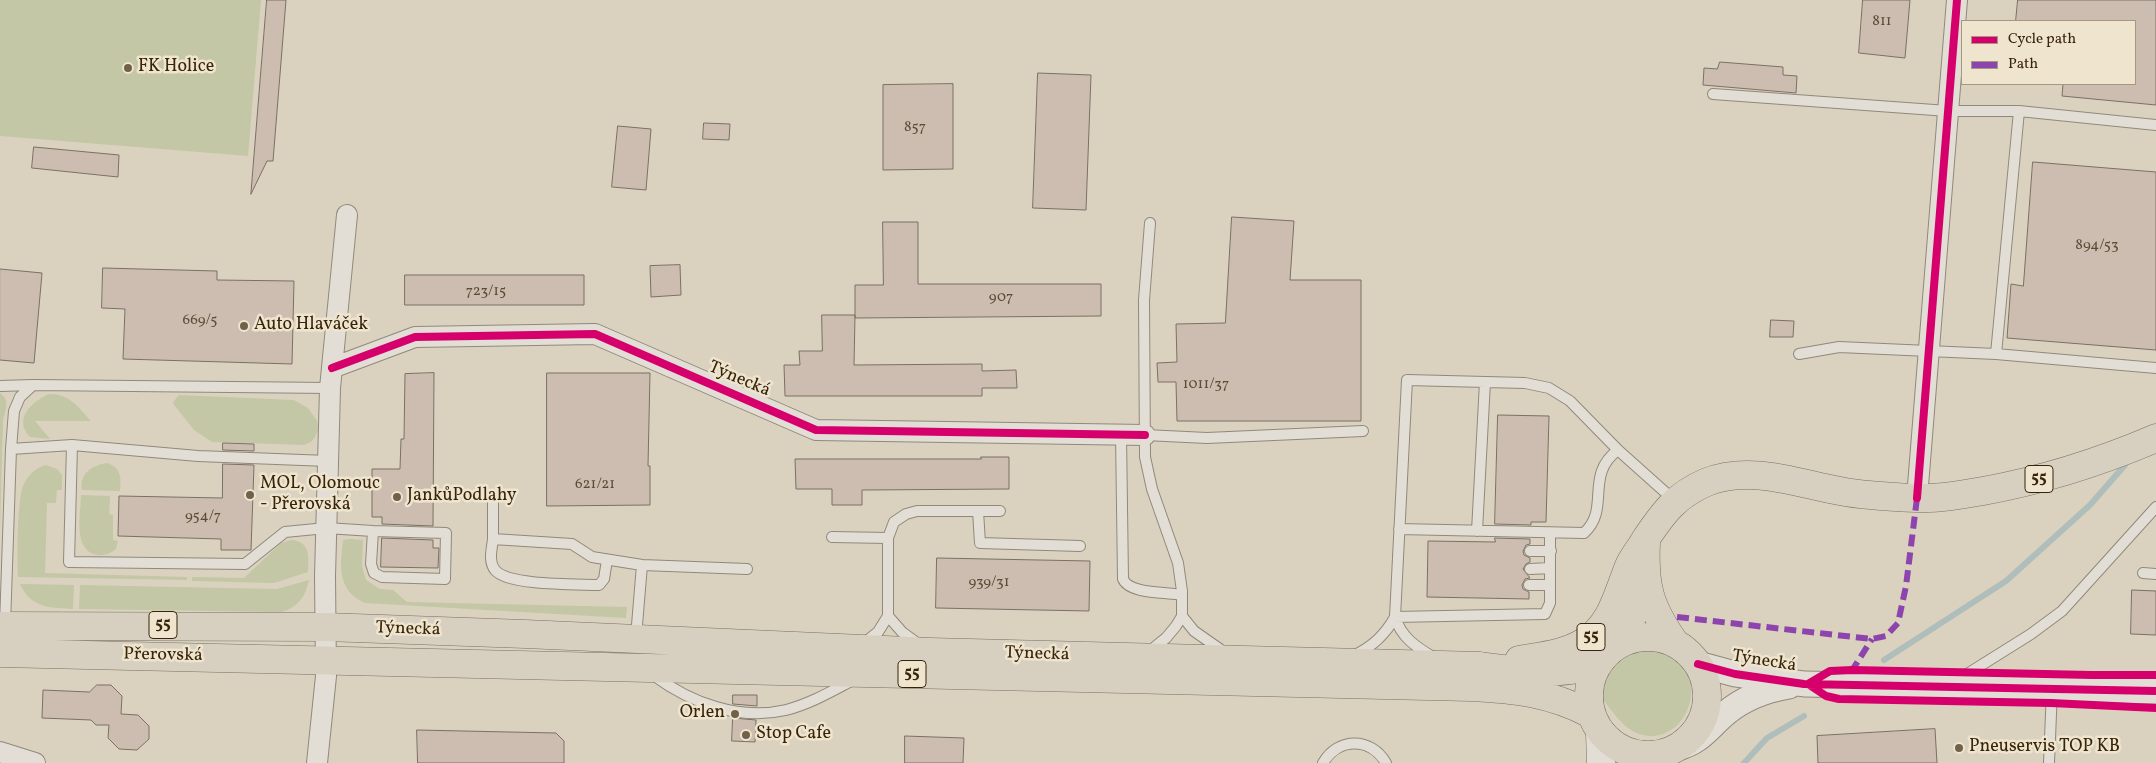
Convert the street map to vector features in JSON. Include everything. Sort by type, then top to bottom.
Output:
[{"type":"main road","name":"55","points":[[1480,666],[1559,652],[1584,642],[1604,624],[1612,612],[1630,564],[1659,518],[1675,501],[1707,482],[1735,475],[1775,478],[1843,492],[1917,498],[1958,495],[2047,477],[2101,460],[2156,438]]},
{"type":"main road","name":"55","points":[[1624,642],[1634,611],[1639,561],[1647,538]]},
{"type":"main road","name":"55","points":[[1647,538],[1645,570],[1649,596],[1662,625],[1675,642]]},
{"type":"main road","name":"Přerovská","points":[[3,639],[325,628]]},
{"type":"main road","name":"Týnecká","points":[[325,628],[636,638],[930,652],[1480,666],[1543,673],[1573,671],[1598,665]]},
{"type":"main road","name":"55","points":[[1595,722],[1589,687],[1598,665],[1610,651],[1624,642],[1646,636],[1675,642],[1685,649],[1698,664],[1707,686],[1706,711],[1698,729],[1688,740],[1659,756]]},
{"type":"main road","name":"Přerovská","points":[[3,639],[326,659]]},
{"type":"main road","name":"Týnecká","points":[[326,659],[1498,688],[1540,693],[1570,703],[1595,722],[1620,749],[1635,754],[1659,756]]},
{"type":"main road","points":[[1595,722],[1601,763]]},
{"type":"street","points":[[1917,498],[1957,0]]},
{"type":"street","points":[[317,763],[326,676],[326,528],[331,378],[347,216]]},
{"type":"street","name":"Týnecká","points":[[331,378],[414,337],[595,334],[816,430],[1145,435]]},
{"type":"street","name":"Týnecká","points":[[1698,664],[1735,674],[1804,684],[2156,691]]},
{"type":"street","name":"Týnecká","points":[[1659,756],[1698,740],[1725,714],[1747,698],[1764,691],[1804,684]]},
{"type":"street","points":[[0,752],[35,763]]},
{"type":"lane","points":[[1713,94],[1948,111],[2019,111],[2156,124]]},
{"type":"lane","points":[[1996,354],[2019,111]]},
{"type":"lane","points":[[1140,657],[1166,638],[1182,616],[1182,582],[1178,563],[1152,489],[1145,457],[1144,300],[1150,223]]},
{"type":"lane","points":[[1799,354],[1839,346],[1996,354],[2156,368]]},
{"type":"lane","points":[[0,386],[331,378]]},
{"type":"lane","points":[[1447,665],[1411,642],[1401,631],[1395,617],[1407,380],[1525,383],[1548,388],[1560,394],[1675,501]]},
{"type":"lane","points":[[1477,531],[1485,382]]},
{"type":"lane","points":[[3,639],[14,411],[20,397],[33,385]]},
{"type":"lane","points":[[1145,435],[1207,438],[1363,431]]},
{"type":"lane","points":[[1121,434],[1123,578],[1125,584],[1133,589],[1182,595]]},
{"type":"lane","points":[[11,449],[72,445],[198,456],[328,461]]},
{"type":"lane","points":[[72,445],[69,562],[245,564],[285,532],[326,528],[446,533],[445,579],[382,577],[374,573],[371,564],[373,531]]},
{"type":"lane","points":[[1399,528],[1550,534],[1584,533],[1594,520],[1602,468],[1610,456],[1618,450]]},
{"type":"lane","points":[[493,500],[493,539],[490,559],[494,569],[503,576],[541,583],[599,585],[604,578],[607,560]]},
{"type":"lane","points":[[1944,687],[2010,648],[2062,611],[2156,507]]},
{"type":"lane","points":[[852,648],[872,638],[888,616],[888,538],[894,522],[906,514],[917,511],[1000,511]]},
{"type":"lane","points":[[978,511],[980,543],[1080,546]]},
{"type":"lane","points":[[1395,617],[1541,616],[1545,614],[1550,607],[1550,534]]},
{"type":"lane","points":[[832,537],[888,538]]},
{"type":"lane","points":[[493,539],[572,544],[592,558],[642,565],[747,569]]},
{"type":"lane","points":[[1530,551],[1551,551]]},
{"type":"lane","points":[[636,638],[642,565]]},
{"type":"lane","points":[[1530,568],[1550,568]]},
{"type":"lane","points":[[2142,574],[2156,574]]},
{"type":"lane","points":[[1529,585],[1550,585]]},
{"type":"lane","points":[[888,616],[902,632],[930,652]]},
{"type":"lane","points":[[1182,616],[1194,631],[1236,659]]},
{"type":"lane","points":[[1342,662],[1378,641],[1395,617]]},
{"type":"lane","points":[[645,668],[671,687],[699,702],[730,711],[766,713],[787,710],[814,700],[868,672]]},
{"type":"lane","points":[[2049,763],[2052,689]]},
{"type":"lane","points":[[1323,763],[1334,749],[1345,744],[1356,743],[1371,747],[1378,752],[1386,763]]},
{"type":"green space","name":"FK Holice","points":[[0,0],[261,0],[248,156],[0,136]]},
{"type":"green space","points":[[0,393],[5,399],[6,406],[3,421],[0,532]]},
{"type":"green space","points":[[49,394],[63,396],[68,399],[78,406],[91,421],[35,421],[50,439],[30,437],[23,424],[26,412],[42,397]]},
{"type":"green space","points":[[179,395],[294,400],[308,408],[317,421],[318,430],[311,442],[304,445],[212,442],[194,430],[174,405],[173,402]]},
{"type":"green space","points":[[107,463],[112,465],[120,474],[120,491],[82,490],[83,479],[88,471]]},
{"type":"green space","points":[[46,465],[57,469],[62,475],[62,490],[57,490],[56,503],[47,503],[45,573],[187,577],[187,580],[18,577],[18,530],[21,493],[27,478],[35,470]]},
{"type":"green space","points":[[81,495],[110,496],[109,514],[113,515],[113,540],[118,541],[116,549],[112,552],[105,555],[97,555],[89,552],[84,546],[81,539],[79,521]]},
{"type":"green space","points":[[291,540],[302,543],[305,547],[308,556],[308,572],[274,583],[192,581],[192,577],[244,578],[281,543]]},
{"type":"green space","points":[[343,540],[363,540],[362,566],[366,580],[380,589],[393,590],[407,602],[627,607],[626,618],[365,603],[349,592],[342,577]]},
{"type":"green space","points":[[309,580],[306,591],[300,600],[282,612],[79,609],[80,585],[277,589]]},
{"type":"green space","points":[[20,584],[74,585],[73,609],[42,605],[30,598]]},
{"type":"green space","points":[[1643,650],[1667,654],[1683,665],[1690,681],[1691,698],[1685,715],[1674,728],[1658,735],[1639,734],[1627,728],[1601,697],[1606,681],[1615,667],[1627,657]]},
{"type":"building","points":[[267,0],[286,0],[273,161],[267,161],[251,194]]},
{"type":"building","points":[[1863,0],[1910,0],[1905,58],[1859,53]]},
{"type":"building","points":[[2018,0],[2156,0],[2156,105],[2062,96],[2063,85],[2136,85],[2136,20],[2016,20]]},
{"type":"building","points":[[1720,62],[1783,67],[1783,75],[1797,76],[1796,93],[1703,85],[1704,68],[1717,69]]},
{"type":"building","points":[[1038,73],[1091,75],[1086,210],[1033,208]]},
{"type":"building","points":[[953,84],[953,169],[883,170],[883,85]]},
{"type":"building","points":[[704,123],[730,124],[729,140],[703,139]]},
{"type":"building","points":[[618,126],[651,129],[646,190],[612,187]]},
{"type":"building","points":[[34,147],[119,155],[118,177],[32,168]]},
{"type":"building","points":[[2033,162],[2156,172],[2156,350],[2007,338],[2011,284],[2023,286]]},
{"type":"building","points":[[1232,217],[1294,221],[1290,280],[1361,280],[1361,421],[1177,421],[1176,382],[1158,382],[1157,363],[1177,362],[1176,324],[1225,323]]},
{"type":"building","points":[[883,222],[918,222],[918,284],[1101,284],[1101,316],[855,318],[855,285],[883,285]]},
{"type":"building","points":[[680,265],[681,295],[651,297],[650,266]]},
{"type":"building","points":[[103,268],[217,271],[217,280],[294,281],[292,364],[123,359],[125,309],[102,308]]},
{"type":"building","points":[[0,269],[42,273],[34,363],[0,360]]},
{"type":"building","points":[[405,275],[584,275],[584,305],[405,305]]},
{"type":"building","points":[[822,315],[855,315],[854,365],[982,364],[982,371],[1016,370],[1017,388],[982,388],[982,396],[785,396],[784,365],[800,365],[799,351],[822,351]]},
{"type":"building","points":[[1771,320],[1794,321],[1793,337],[1770,337]]},
{"type":"building","points":[[434,373],[433,526],[382,524],[382,517],[372,517],[372,469],[400,469],[401,439],[404,439],[405,374]]},
{"type":"building","points":[[547,373],[650,373],[648,466],[650,466],[650,505],[547,506]]},
{"type":"building","points":[[1498,415],[1549,416],[1546,522],[1531,522],[1531,525],[1495,524]]},
{"type":"building","points":[[223,443],[254,444],[254,451],[223,450]]},
{"type":"building","points":[[981,457],[1009,457],[1009,489],[862,490],[862,505],[832,505],[832,489],[796,489],[795,459],[981,459]]},
{"type":"building","points":[[223,464],[254,465],[251,550],[221,550],[221,539],[118,536],[119,496],[222,498]]},
{"type":"building","points":[[382,538],[433,540],[433,548],[439,548],[438,568],[381,567]]},
{"type":"building","points":[[1495,538],[1530,539],[1530,544],[1526,545],[1523,551],[1524,555],[1530,558],[1530,562],[1523,569],[1530,578],[1525,579],[1522,585],[1523,589],[1529,592],[1529,599],[1427,597],[1428,541],[1495,542]]},
{"type":"building","points":[[937,558],[1090,561],[1089,611],[936,608]]},
{"type":"building","points":[[2132,590],[2156,591],[2156,635],[2131,634]]},
{"type":"building","points":[[97,685],[111,685],[122,696],[121,714],[138,715],[149,726],[149,739],[137,750],[119,749],[108,738],[109,725],[96,725],[91,720],[42,718],[43,690],[89,692]]},
{"type":"building","points":[[733,695],[757,695],[757,706],[733,704]]},
{"type":"building","points":[[733,718],[756,720],[755,742],[732,741]]},
{"type":"building","points":[[1935,729],[1937,763],[1818,763],[1817,736]]},
{"type":"building","points":[[417,730],[556,733],[564,741],[564,763],[418,763]]},
{"type":"building","points":[[905,736],[964,738],[963,763],[905,763]]},
{"type":"waterway","points":[[1884,660],[2006,581],[2090,505],[2125,465]]},
{"type":"waterway","points":[[1744,763],[1767,738],[1804,716]]},
{"type":"marked path","points":[[1677,617],[1872,639],[1886,636],[1898,623],[1906,586],[1917,498]]},
{"type":"marked path","points":[[1851,672],[1872,639]]},
{"type":"cycle path","points":[[1917,498],[1957,0]]},
{"type":"cycle path","points":[[332,368],[415,337],[595,334],[816,430],[1145,435]]},
{"type":"cycle path","points":[[1698,664],[1735,674],[1804,684],[2156,691]]},
{"type":"cycle path","points":[[2156,675],[1852,670],[1830,671],[1808,684],[1826,696],[1839,699],[2051,703],[2156,708]]},
{"type":"place","name":"FK Holice","points":[[128,68]]},
{"type":"place","name":"Auto Hlaváček","points":[[244,326]]},
{"type":"place","name":"MOL, Olomouc - Přerovská","points":[[250,495]]},
{"type":"place","name":"JankůPodlahy","points":[[397,497]]},
{"type":"place","name":"Orlen","points":[[735,714]]},
{"type":"place","name":"Stop Cafe","points":[[746,735]]},
{"type":"place","name":"Pneuservis TOP KB","points":[[1959,748]]}]
